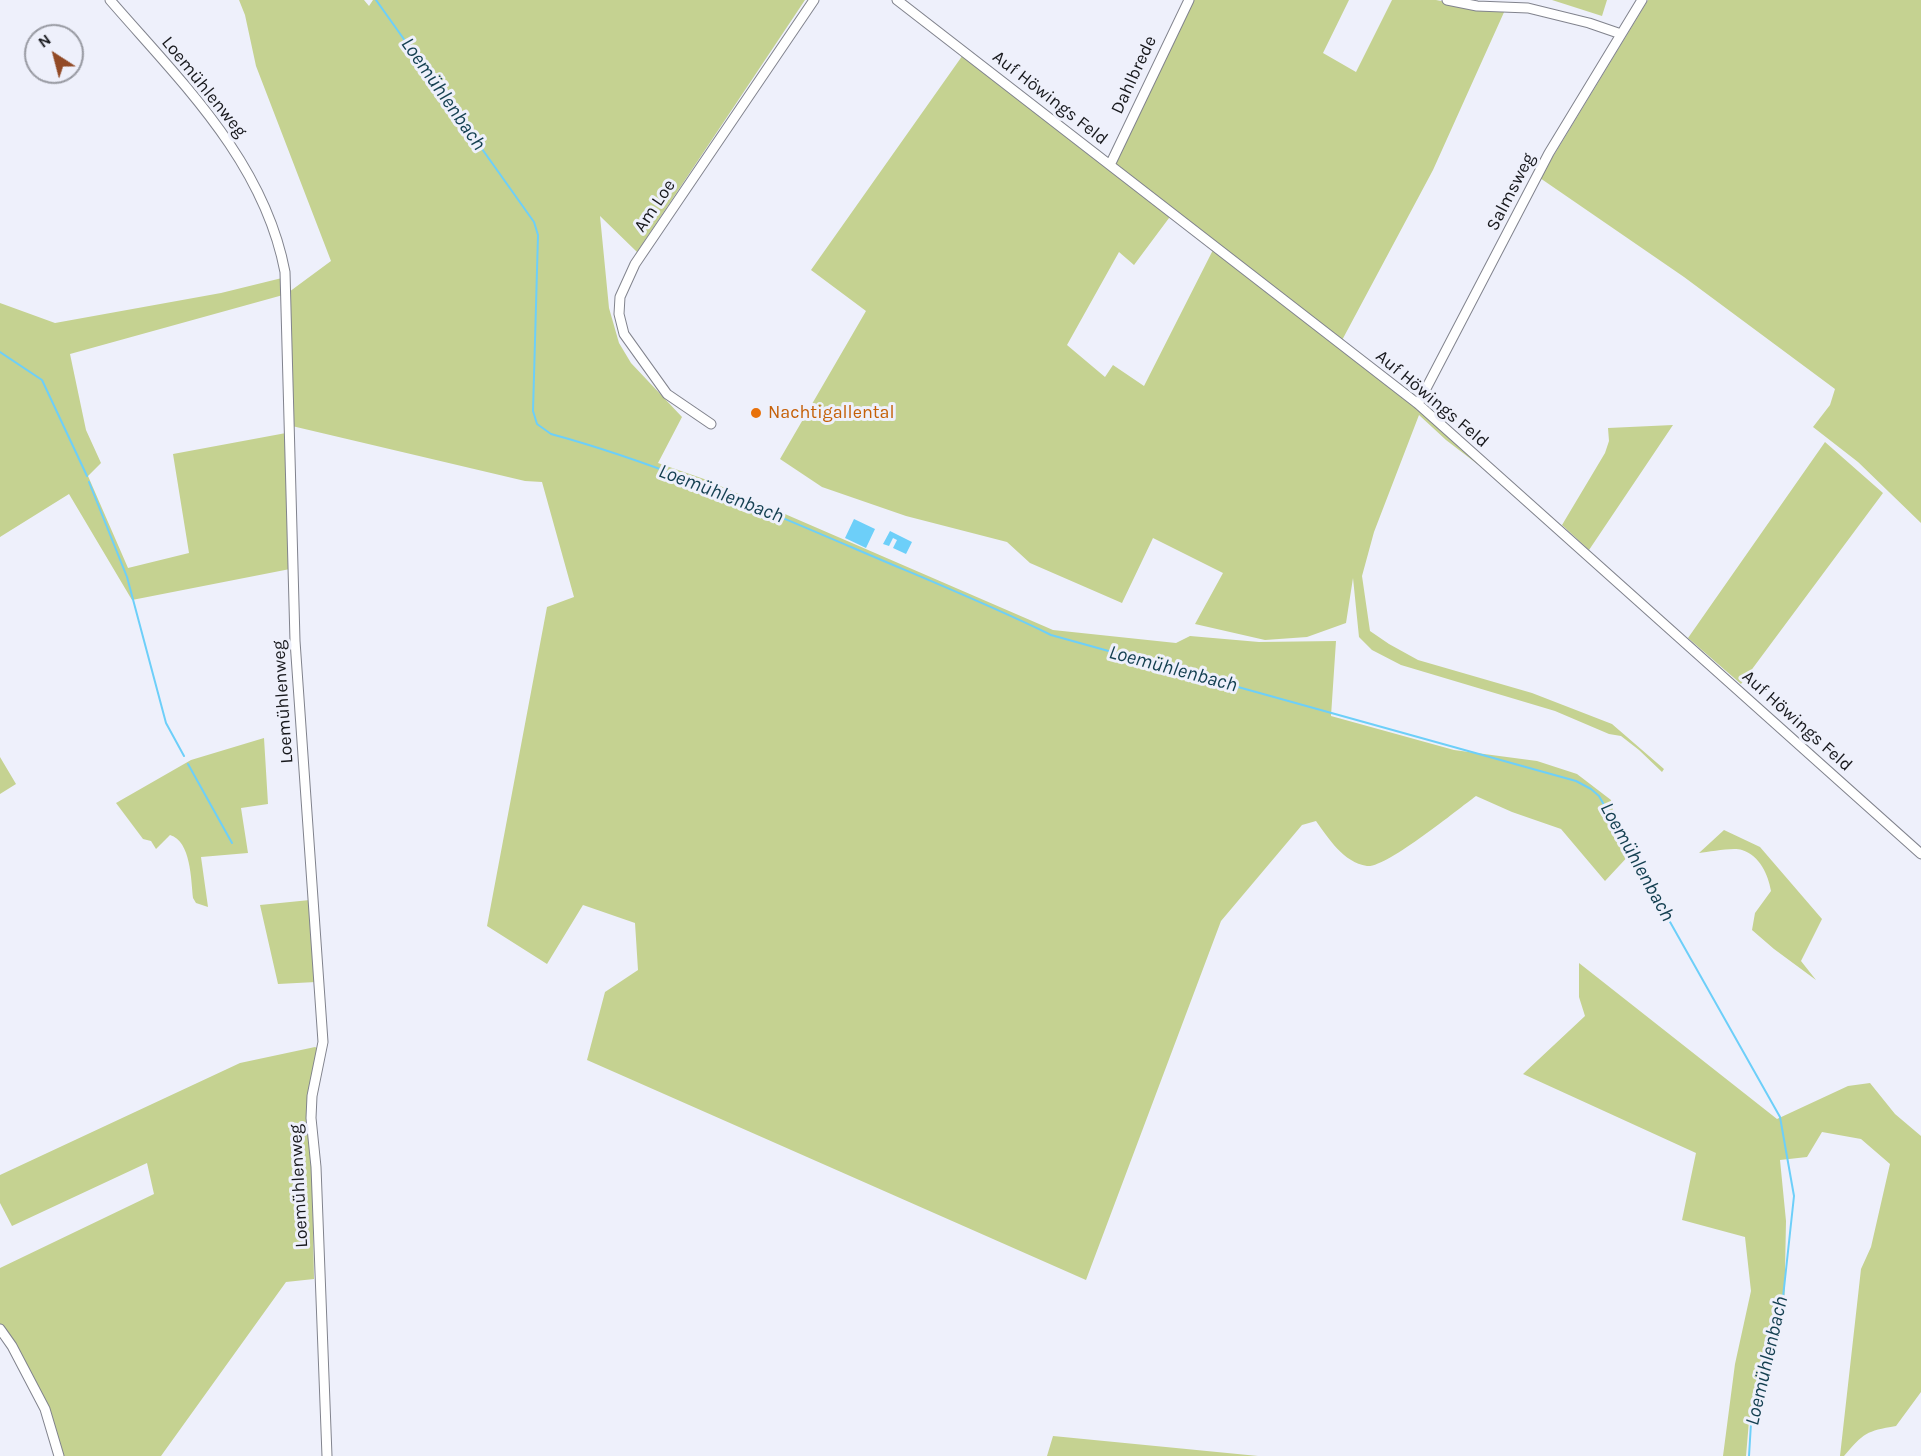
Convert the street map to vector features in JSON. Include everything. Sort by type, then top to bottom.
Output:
[{"type":"street","name":"Loemühlenweg","points":[[110,0],[214,121],[235,151],[266,208],[279,243],[285,272],[295,641],[323,1042],[312,1096],[312,1118],[316,1167],[327,1456]]},
{"type":"street","name":"Am Loe","points":[[711,424],[667,394],[624,334],[619,314],[620,297],[635,264],[814,0]]},
{"type":"street","name":"Auf Höwings Feld","points":[[897,0],[1419,404],[1921,854]]},
{"type":"street","name":"Dahlbrede","points":[[1110,165],[1189,0]]},
{"type":"street","points":[[1447,0],[1477,6],[1528,8],[1621,34]]},
{"type":"street","name":"Salmsweg","points":[[1419,404],[1549,153],[1642,0]]},
{"type":"street","points":[[0,1329],[12,1346],[45,1409],[58,1456]]},
{"type":"green space","points":[[239,0],[364,0],[369,6],[373,0],[805,0],[637,252],[600,216],[609,308],[619,343],[631,363],[682,417],[658,463],[704,479],[1053,630],[1176,643],[1190,636],[1259,642],[1336,641],[1331,716],[1454,750],[1537,761],[1577,774],[1611,800],[1616,828],[1632,852],[1605,881],[1561,829],[1512,812],[1476,796],[1405,849],[1376,864],[1367,866],[1358,864],[1344,855],[1316,821],[1302,825],[1221,921],[1086,1280],[587,1060],[605,992],[638,970],[635,923],[583,905],[547,964],[487,926],[547,607],[574,597],[542,482],[525,481],[292,426],[289,292],[331,261],[256,66],[245,15]]},
{"type":"green space","points":[[1190,0],[1349,0],[1323,53],[1356,72],[1392,0],[1436,0],[1476,8],[1505,10],[1433,170],[1340,344],[1345,342],[1493,466],[1489,473],[1446,440],[1419,415],[1374,532],[1362,576],[1370,631],[1418,660],[1532,693],[1612,724],[1664,769],[1662,772],[1621,736],[1609,734],[1555,711],[1401,665],[1372,650],[1359,637],[1353,578],[1346,623],[1307,637],[1265,640],[1195,624],[1223,573],[1153,538],[1122,603],[1030,563],[1007,542],[906,516],[822,487],[780,459],[866,311],[811,270],[965,52],[1110,165]],"holes":[[[1172,214],[1214,248],[1144,386],[1113,365],[1105,377],[1067,345],[1119,252],[1134,265]]]},
{"type":"green space","points":[[1552,0],[1607,0],[1602,16]]},
{"type":"green space","points":[[1648,0],[1921,0],[1921,523],[1858,462],[1813,427],[1830,405],[1835,389],[1684,277],[1540,178]]},
{"type":"green space","points":[[282,278],[283,295],[70,354],[86,430],[101,463],[88,476],[128,568],[189,553],[173,454],[286,433],[290,569],[132,600],[69,494],[0,537],[0,303],[55,323],[221,293]]},
{"type":"green space","points":[[1673,425],[1589,550],[1562,525],[1605,453],[1609,441],[1608,428]]},
{"type":"green space","points":[[1825,442],[1883,493],[1741,684],[1688,638]]},
{"type":"green space","points":[[264,738],[268,804],[241,808],[248,853],[201,857],[208,907],[196,903],[193,898],[189,862],[182,845],[170,835],[156,849],[151,841],[143,839],[116,803],[191,760]]},
{"type":"green space","points":[[0,757],[16,784],[0,794]]},
{"type":"green space","points":[[1724,830],[1760,847],[1822,919],[1801,961],[1816,980],[1752,930],[1755,913],[1771,891],[1768,878],[1758,861],[1738,849],[1699,853]]},
{"type":"green space","points":[[310,900],[316,982],[278,984],[260,905]]},
{"type":"green space","points":[[1579,963],[1777,1119],[1848,1086],[1870,1083],[1895,1114],[1921,1136],[1921,1392],[1896,1426],[1866,1434],[1844,1456],[1840,1456],[1861,1269],[1871,1247],[1890,1164],[1861,1139],[1822,1132],[1807,1157],[1780,1160],[1786,1221],[1784,1322],[1749,1421],[1746,1456],[1723,1456],[1735,1364],[1751,1291],[1745,1237],[1682,1220],[1696,1153],[1523,1074],[1585,1016],[1579,997]]},
{"type":"green space","points":[[315,1047],[321,1050],[311,1118],[314,1279],[286,1282],[161,1456],[59,1456],[50,1429],[0,1329],[0,1268],[154,1194],[147,1163],[12,1226],[0,1203],[0,1175],[240,1063]]},
{"type":"green space","points":[[1053,1436],[1258,1456],[1047,1456]]},
{"type":"water","points":[[854,519],[875,529],[866,548],[845,538]]},
{"type":"water","points":[[890,531],[912,542],[906,554],[893,548],[897,540],[893,538],[889,546],[883,544]]},
{"type":"waterway","name":"Loemühlenbach","points":[[376,0],[534,222],[538,235],[533,411],[537,424],[551,434],[628,458],[740,500],[1051,635],[1576,781],[1599,796],[1780,1117],[1794,1196],[1780,1325],[1751,1423],[1749,1456]]},
{"type":"waterway","points":[[0,352],[42,380],[87,476]]},
{"type":"waterway","points":[[89,482],[127,577],[166,723],[184,756]]},
{"type":"waterway","points":[[188,764],[232,843]]},
{"type":"place","name":"Nachtigallental","points":[[756,413]]}]
